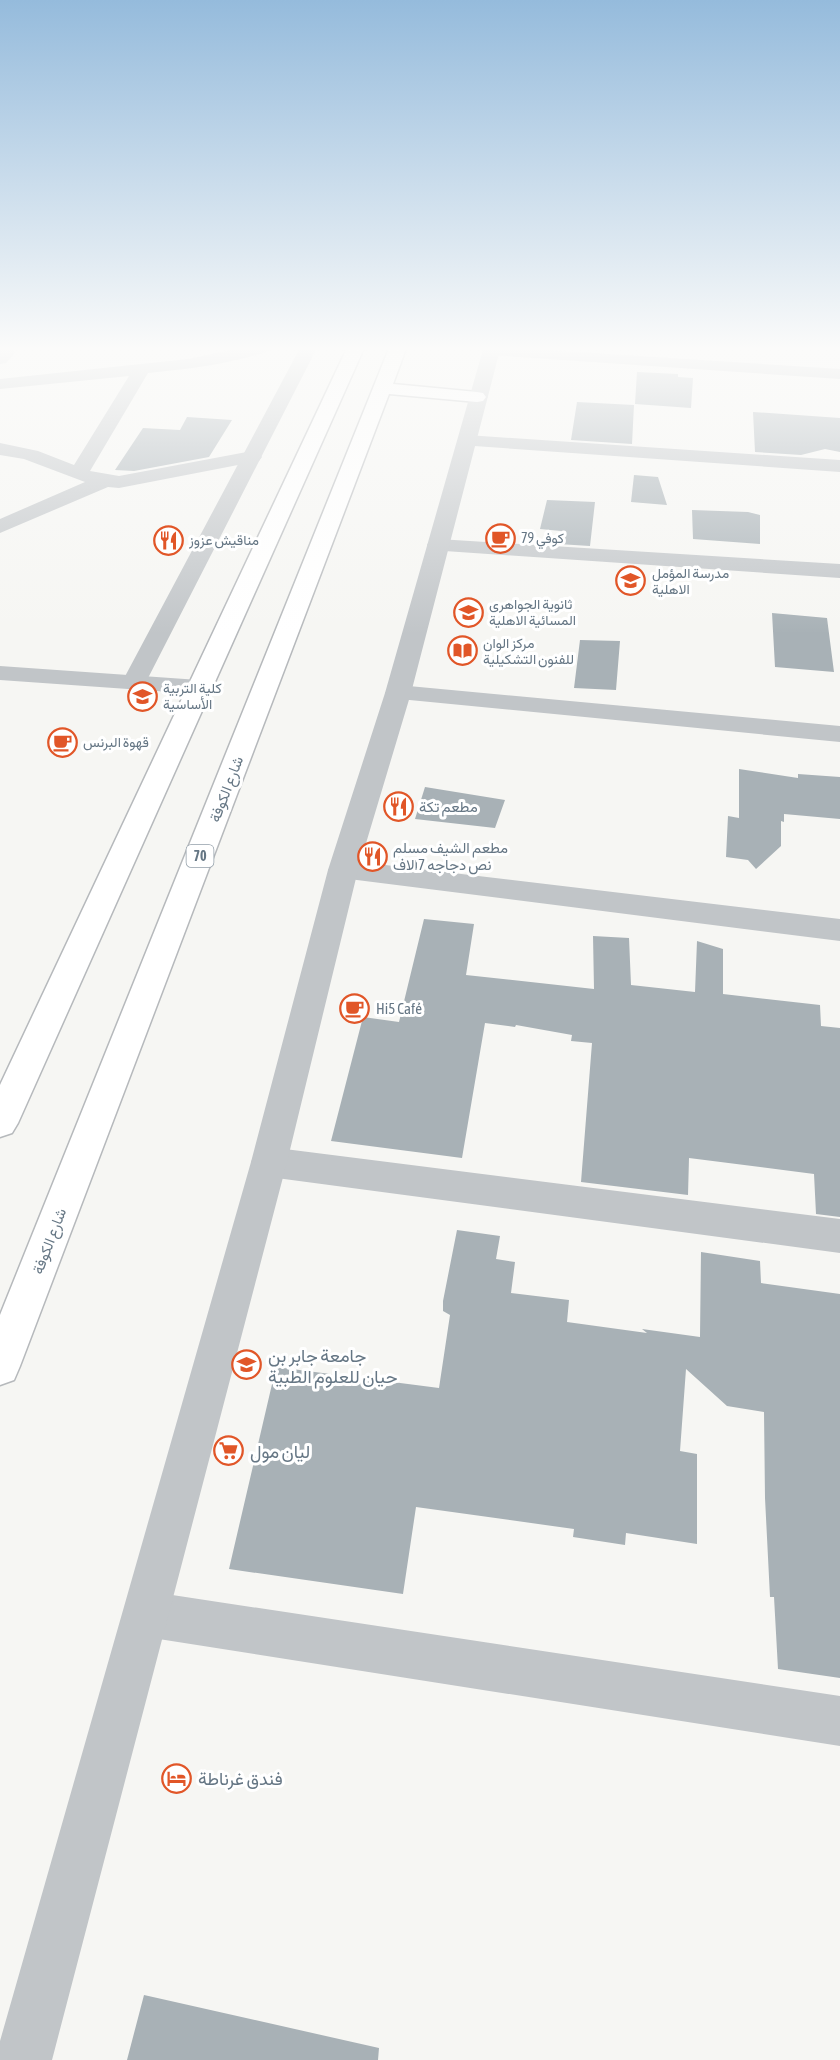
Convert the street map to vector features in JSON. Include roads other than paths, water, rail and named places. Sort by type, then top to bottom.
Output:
[{"type":"highway","points":[[0,1123],[312,442]]},
{"type":"highway","name":"شارع الكوفة","points":[[0,1366],[362,442]]},
{"type":"street","points":[[78,474],[97,442]]},
{"type":"street","points":[[134,682],[260,442]]},
{"type":"street","points":[[23,2060],[269,1162],[343,870],[398,693],[466,442]]},
{"type":"street","points":[[483,442],[840,466]]},
{"type":"street","points":[[0,449],[23,451],[57,463],[78,474],[104,481],[119,482],[252,457]]},
{"type":"street","points":[[0,527],[104,481]]},
{"type":"street","points":[[438,545],[840,571]]},
{"type":"street","points":[[0,673],[199,687]]},
{"type":"street","points":[[398,693],[840,734]]},
{"type":"street","points":[[343,870],[840,930]]},
{"type":"street","points":[[269,1162],[840,1236]]},
{"type":"street","points":[[146,1614],[840,1721]]},
{"type":"place","name":"كوفي 79","points":[[500,538]]},
{"type":"place","name":"مناقيش عزوز","points":[[168,540]]},
{"type":"place","name":"مدرسة المؤمل الاهلية","points":[[631,581]]},
{"type":"place","name":"ثانوية الجواهري المسائية الاهلية","points":[[468,612]]},
{"type":"place","name":"مركز الوان للفنون التشكيلية","points":[[462,651]]},
{"type":"place","name":"كلية التربية الأساسية","points":[[142,696]]},
{"type":"place","name":"قهوة البرنس","points":[[62,742]]},
{"type":"place","name":"مطعم تكة","points":[[398,806]]},
{"type":"place","name":"مطعم الشيف مسلم نص دجاجه 7الاف","points":[[372,856]]},
{"type":"place","name":"Hi5 Café","points":[[355,1008]]},
{"type":"place","name":"جامعة جابر بن حيان للعلوم الطبية","points":[[247,1365]]},
{"type":"place","name":"ليان مول","points":[[229,1451]]},
{"type":"place","name":"فندق غرناطة","points":[[177,1778]]}]
